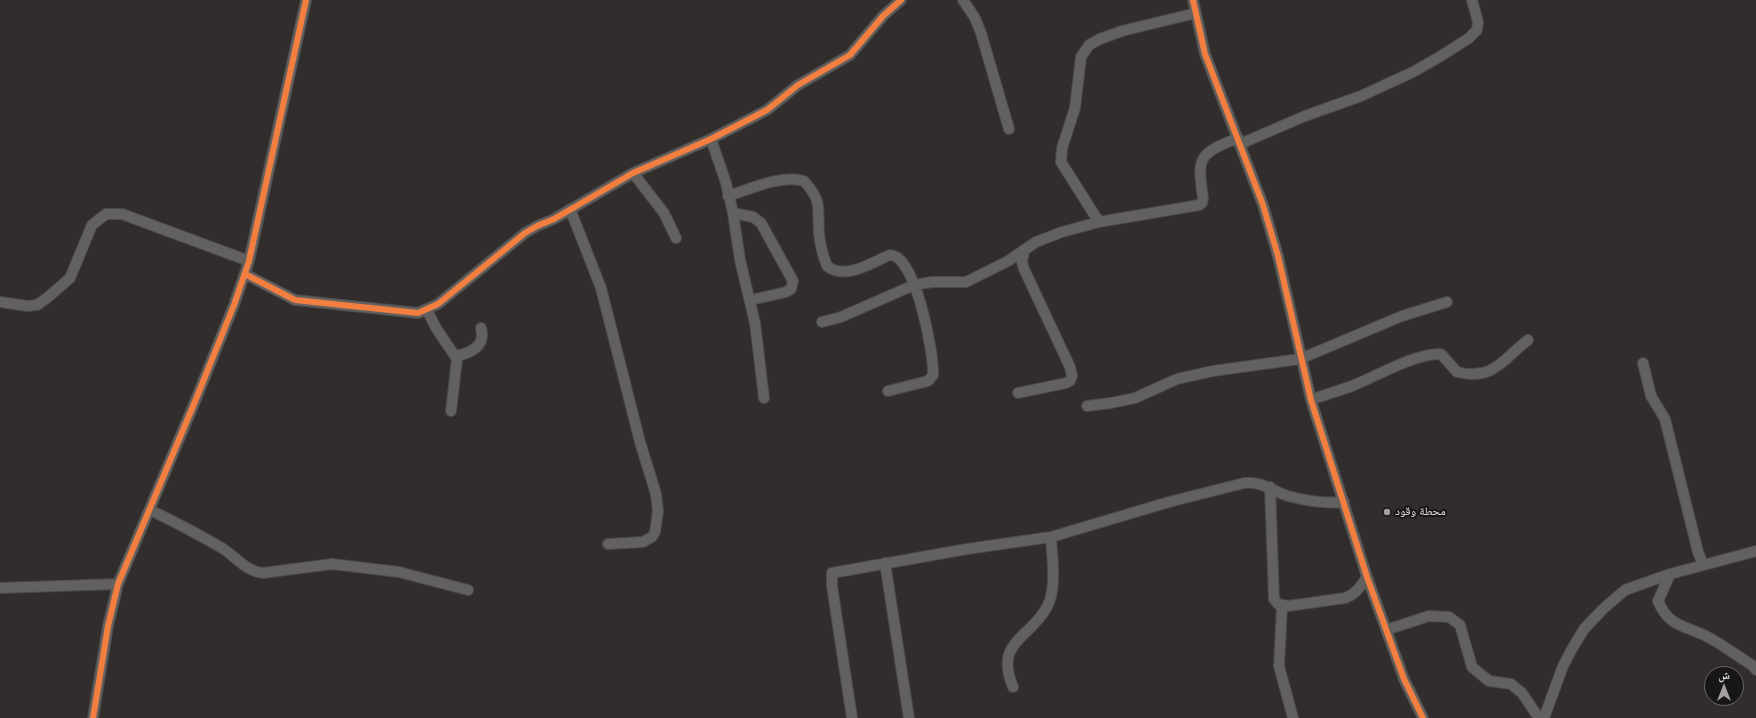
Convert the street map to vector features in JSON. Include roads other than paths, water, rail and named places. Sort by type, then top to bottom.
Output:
[{"type":"street","points":[[93,718],[106,634],[118,584],[234,305],[249,261],[306,0]]},
{"type":"street","points":[[245,274],[295,300],[418,313],[428,310],[438,304],[525,233],[570,209],[633,172],[711,139],[767,110],[798,85],[850,55],[883,16],[900,0]]},
{"type":"street","points":[[963,0],[975,18],[981,33],[1010,129]]},
{"type":"street","points":[[1193,0],[1205,54],[1263,206],[1278,256],[1300,359],[1311,400],[1367,577],[1404,679],[1423,718]]},
{"type":"street","points":[[822,322],[841,317],[914,285],[932,282],[966,282],[1047,237],[1099,222],[1199,205],[1202,203],[1203,198],[1200,167],[1201,160],[1211,150],[1361,96],[1413,72],[1441,56],[1469,38],[1476,30],[1478,22],[1472,0]]},
{"type":"street","points":[[1099,222],[1061,162],[1062,148],[1075,108],[1077,80],[1081,58],[1089,45],[1100,39],[1122,31],[1196,13]]},
{"type":"street","points":[[711,139],[726,183],[733,213],[740,260],[751,300],[764,398]]},
{"type":"street","points":[[633,172],[664,213],[676,238]]},
{"type":"street","points":[[728,196],[775,182],[787,180],[804,181],[814,192],[819,204],[819,234],[827,266],[835,270],[851,271],[864,267],[890,255],[894,255],[900,260],[914,285],[927,323],[933,376],[928,381],[888,391]]},
{"type":"street","points":[[570,209],[601,288],[640,442],[656,494],[658,511],[655,532],[643,542],[608,544]]},
{"type":"street","points":[[733,213],[753,217],[761,222],[793,281],[791,289],[786,292],[751,300]]},
{"type":"street","points":[[0,302],[27,306],[37,305],[47,298],[70,278],[92,225],[106,214],[122,214],[249,261]]},
{"type":"street","points":[[1018,393],[1066,383],[1070,381],[1072,376],[1067,360],[1024,269],[1022,262],[1024,251]]},
{"type":"street","points":[[1087,406],[1135,398],[1177,379],[1213,371],[1300,359],[1402,316],[1447,302]]},
{"type":"street","points":[[428,310],[436,328],[456,356],[451,411]]},
{"type":"street","points":[[456,356],[471,352],[477,348],[482,341],[482,328]]},
{"type":"street","points":[[1311,400],[1352,386],[1419,357],[1434,353],[1441,354],[1458,372],[1481,374],[1498,365],[1528,340]]},
{"type":"street","points":[[1643,363],[1651,396],[1664,419],[1698,552],[1703,564]]},
{"type":"street","points":[[852,718],[831,577],[832,573],[884,563],[1051,537],[1169,502],[1244,483],[1254,482],[1270,487],[1287,496],[1326,504],[1344,502]]},
{"type":"street","points":[[1270,487],[1274,599],[1278,604],[1282,606],[1351,596],[1358,590],[1367,577]]},
{"type":"street","points":[[150,510],[236,556],[254,572],[263,573],[332,564],[398,572],[468,590]]},
{"type":"street","points":[[1013,687],[1009,676],[1008,653],[1011,647],[1035,623],[1048,606],[1053,582],[1051,537]]},
{"type":"street","points":[[1544,718],[1564,666],[1584,629],[1603,609],[1625,590],[1703,564],[1756,551]]},
{"type":"street","points":[[884,563],[909,718]]},
{"type":"street","points":[[1670,574],[1658,601],[1663,613],[1673,623],[1707,636],[1752,665],[1756,670]]},
{"type":"street","points":[[0,588],[118,584]]},
{"type":"street","points":[[1282,606],[1279,666],[1293,718]]},
{"type":"street","points":[[1386,630],[1429,616],[1449,617],[1460,625],[1472,667],[1489,681],[1512,684],[1522,693],[1539,718]]},
{"type":"place","name":"محطة وقود","points":[[1387,512]]}]
